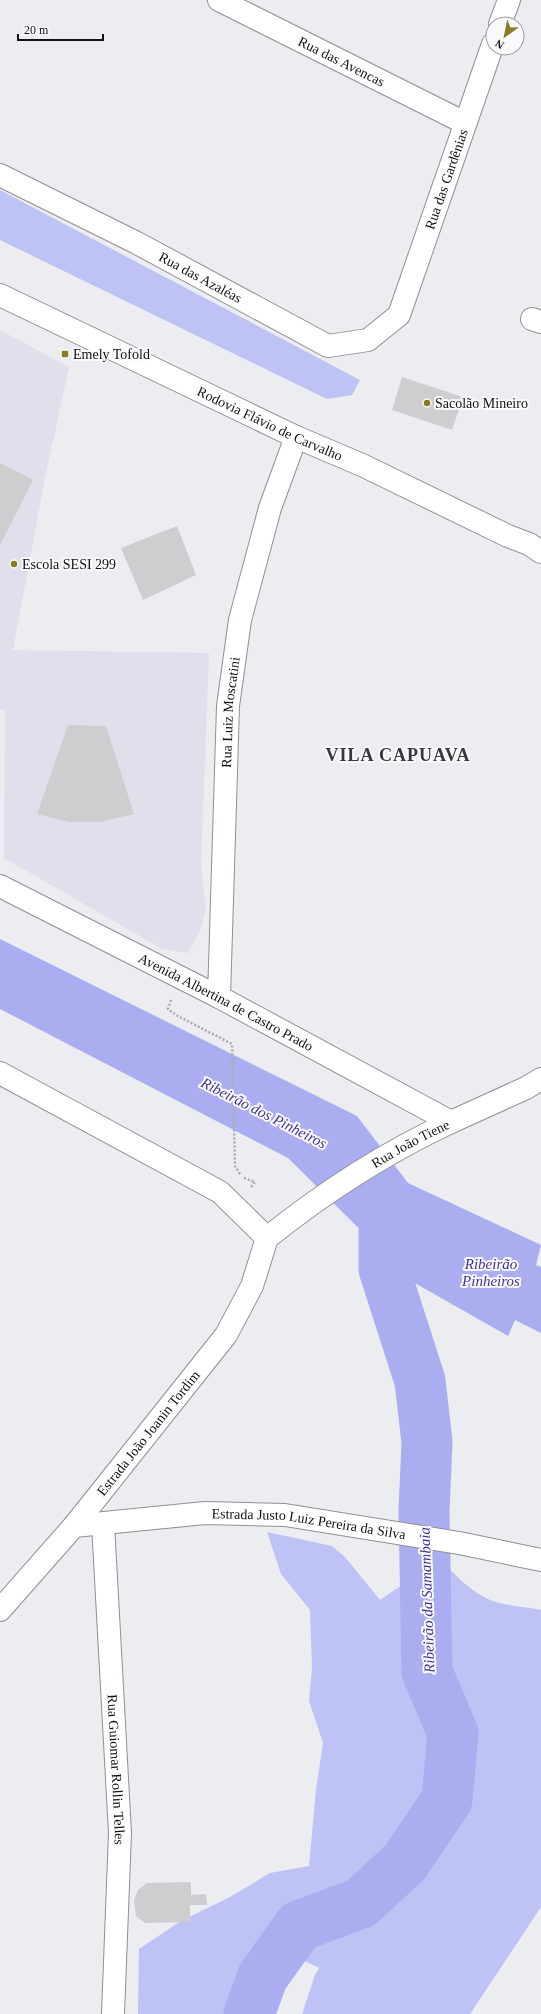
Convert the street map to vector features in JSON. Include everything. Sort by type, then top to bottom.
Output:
[{"type":"main road","name":"Rua das Avencas","points":[[219,0],[465,123]]},
{"type":"main road","points":[[503,16],[509,0]]},
{"type":"main road","name":"Rua das Gardênias","points":[[400,315],[489,56]]},
{"type":"main road","name":"Rua das Azaléas","points":[[0,175],[137,243],[328,346],[368,340],[400,315]]},
{"type":"main road","name":"Rodovia Flávio de Carvalho","points":[[0,295],[296,437],[362,465],[508,536],[538,546]]},
{"type":"main road","name":"Rua Luiz Moscatini","points":[[219,997],[228,706],[240,620],[270,508],[296,437]]},
{"type":"main road","name":"Avenida Albertina de Castro Prado","points":[[0,886],[219,997],[450,1122]]},
{"type":"main road","points":[[0,1073],[220,1192],[267,1238]]},
{"type":"main road","name":"Rua João Tiene","points":[[267,1238],[286,1222],[342,1183],[410,1141],[526,1088],[541,1079]]},
{"type":"main road","name":"Estrada João Joanin Tordim","points":[[0,1610],[74,1526],[226,1335],[252,1286],[267,1238]]},
{"type":"main road","name":"Estrada Justo Luiz Pereira da Silva","points":[[74,1526],[205,1513],[286,1515],[459,1543],[541,1560]]},
{"type":"main road","name":"Rua Guiomar Rollin Telles","points":[[103,1524],[120,1833],[113,2014]]},
{"type":"path","points":[[180,978],[168,1009],[176,1015],[232,1044],[235,1166],[242,1177],[255,1182]]},
{"type":"shaded area","points":[[0,190],[360,380],[352,395],[327,399],[0,240]]},
{"type":"shaded area","name":"Escola SESI 299","points":[[0,330],[69,367],[45,478],[13,650],[209,653],[201,865],[206,909],[201,929],[188,953],[162,949],[4,858],[5,711],[0,709]]},
{"type":"shaded area","points":[[267,1532],[332,1546],[345,1557],[380,1600],[402,1585],[427,1545],[457,1577],[483,1597],[504,1604],[541,1610],[541,1907],[470,2014],[302,2014],[315,1975],[319,1968],[301,1959],[297,1966],[257,1991],[234,2014],[138,2014],[139,1949],[181,1921],[230,1897],[270,1873],[309,1866],[316,1790],[323,1743],[309,1701],[312,1668],[310,1610],[281,1574]]},
{"type":"water","name":"Ribeirão Pinheiros","points":[[0,939],[357,1116],[408,1183],[541,1245],[536,1265],[541,1267],[541,1333],[515,1320],[508,1336],[413,1282],[288,1158],[0,1009]]},
{"type":"building","name":"Sacolão Mineiro","points":[[402,377],[463,397],[452,430],[392,410]]},
{"type":"building","points":[[0,463],[33,480],[0,545]]},
{"type":"building","points":[[177,526],[196,575],[143,600],[121,548]]},
{"type":"building","points":[[68,725],[106,726],[134,814],[100,822],[69,822],[37,814]]},
{"type":"building","points":[[191,1882],[191,1895],[206,1894],[207,1905],[190,1905],[190,1922],[145,1923],[136,1916],[134,1901],[138,1890],[147,1883]]},
{"type":"waterway","name":"Ribeirão da Samambaia","points":[[249,2014],[263,1976],[299,1926],[361,1903],[405,1862],[447,1800],[453,1733],[427,1672],[424,1511],[427,1442],[420,1381],[384,1269],[384,1219]]},
{"type":"place","name":"Emely Tofold","points":[[65,354]]},
{"type":"place","name":"Sacolão Mineiro","points":[[427,403]]},
{"type":"place","name":"Escola SESI 299","points":[[14,564]]},
{"type":"district","name":"VILA CAPUAVA","points":[[398,755]]},
{"type":"water label","name":"Ribeirão dos Pinheiros","points":[[264,1113]]}]
